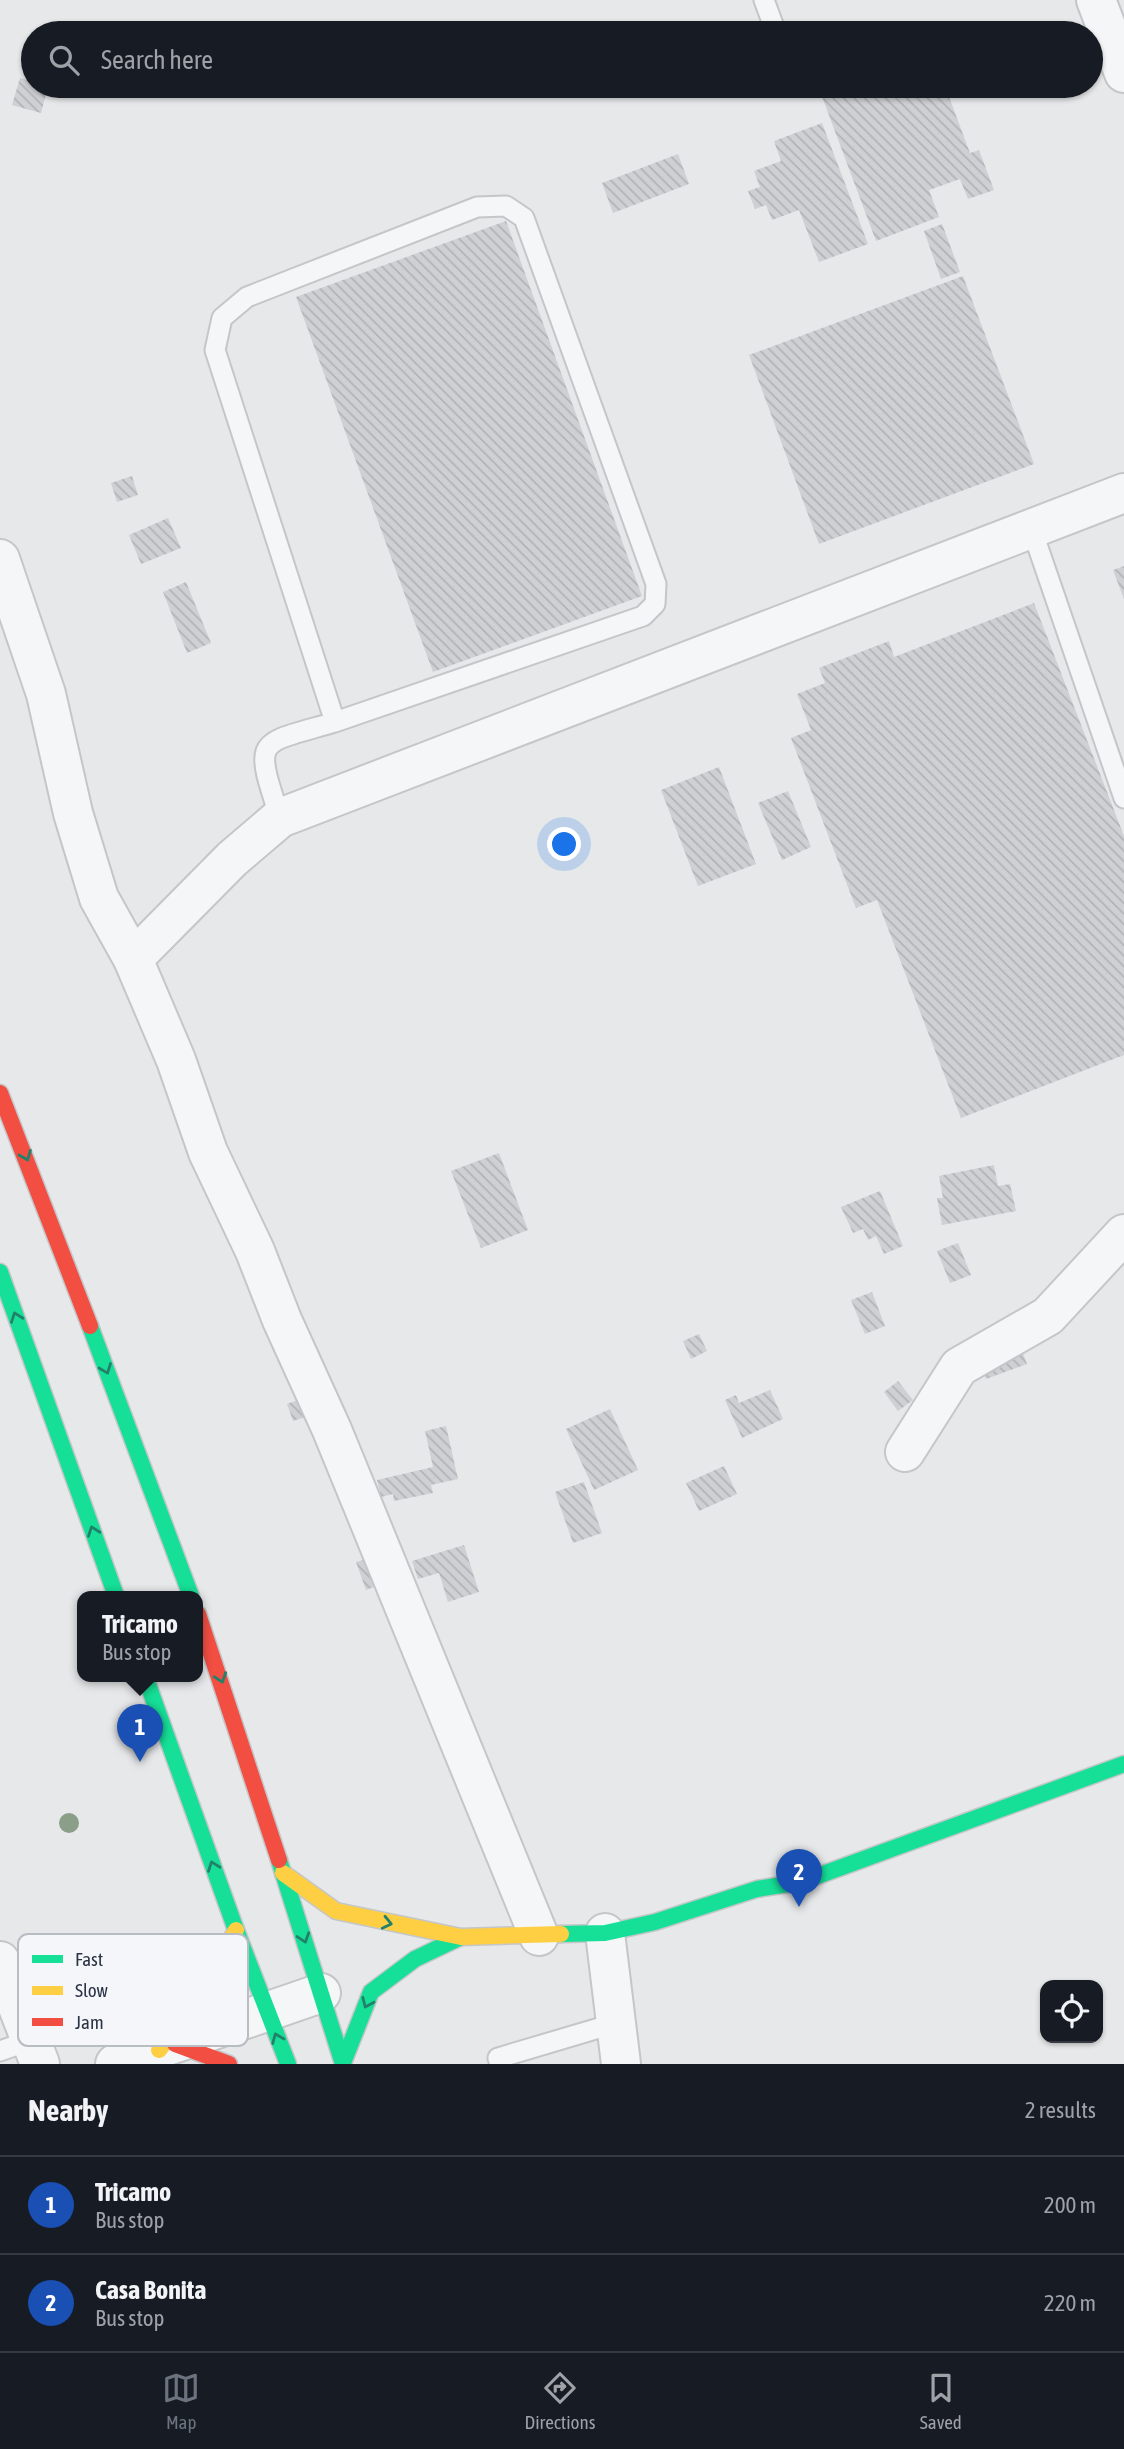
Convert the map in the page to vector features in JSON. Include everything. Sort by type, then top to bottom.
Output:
[{"type":"main road","points":[[0,1093],[189,1591]]},
{"type":"main road","points":[[0,1272],[114,1591]]},
{"type":"main road","points":[[203,1629],[343,2063]]},
{"type":"main road","points":[[147,1682],[238,1934]]},
{"type":"main road","points":[[283,1873],[336,1911],[461,1937],[605,1933],[655,1922],[757,1889],[801,1882],[1124,1764]]},
{"type":"main road","points":[[234,1934],[236,1930]]},
{"type":"main road","points":[[343,2063],[371,1992],[415,1959],[461,1937]]},
{"type":"main road","points":[[248,1961],[288,2064]]},
{"type":"main road","points":[[167,2047],[229,2064]]},
{"type":"street","points":[[1096,0],[1124,73]]},
{"type":"street","points":[[133,959],[232,859],[280,817],[1124,493]]},
{"type":"street","points":[[0,559],[46,694],[73,813],[99,898],[133,959],[176,1060],[208,1152],[256,1251],[282,1320],[332,1430],[540,1936]]},
{"type":"street","points":[[905,1452],[959,1367],[1048,1316],[1124,1234]]},
{"type":"street","points":[[605,1933],[621,2064]]},
{"type":"street","points":[[0,1961],[18,2028]]},
{"type":"street","points":[[248,2018],[321,1993]]},
{"type":"street","points":[[115,2064],[167,2047]]},
{"type":"lane","points":[[764,0],[772,21]]},
{"type":"lane","points":[[280,817],[263,764],[265,751],[273,740],[335,722],[643,616],[655,604],[656,584],[524,218],[506,206],[477,207],[247,297],[222,318],[215,350],[335,722]]},
{"type":"lane","points":[[1032,530],[1124,797]]},
{"type":"lane","points":[[500,2064],[498,2058],[616,2023]]},
{"type":"building","points":[[20,78],[21,98],[45,98],[41,113],[12,105]]},
{"type":"building","points":[[822,98],[949,98],[970,153],[979,150],[994,190],[968,199],[960,179],[929,190],[939,217],[876,241]]},
{"type":"building","points":[[822,123],[868,244],[819,262],[799,210],[772,220],[766,205],[755,209],[748,191],[760,187],[754,171],[781,161],[774,141]]},
{"type":"building","points":[[678,154],[689,184],[613,213],[602,183]]},
{"type":"building","points":[[506,221],[642,596],[433,672],[296,297]]},
{"type":"building","points":[[942,224],[960,272],[941,279],[924,231]]},
{"type":"building","points":[[963,276],[1034,464],[819,544],[749,355]]},
{"type":"building","points":[[132,476],[138,495],[117,502],[111,483]]},
{"type":"building","points":[[168,518],[181,548],[141,564],[129,535]]},
{"type":"building","points":[[1124,566],[1124,599],[1113,570]]},
{"type":"building","points":[[186,582],[211,643],[187,653],[163,592]]},
{"type":"building","points":[[1034,603],[1124,836],[1124,1055],[961,1118],[877,900],[856,908],[791,738],[811,730],[797,694],[825,683],[819,668],[889,641],[894,657]]},
{"type":"building","points":[[719,767],[756,864],[698,886],[661,790]]},
{"type":"building","points":[[788,791],[811,847],[782,860],[758,803]]},
{"type":"building","points":[[499,1153],[528,1230],[481,1248],[451,1171]]},
{"type":"building","points":[[994,1165],[998,1186],[1010,1184],[1016,1211],[942,1225],[937,1198],[943,1198],[939,1176]]},
{"type":"building","points":[[880,1191],[903,1246],[884,1254],[876,1236],[868,1240],[863,1229],[853,1233],[841,1207]]},
{"type":"building","points":[[958,1243],[971,1275],[950,1283],[937,1251]]},
{"type":"building","points":[[872,1292],[885,1326],[865,1334],[851,1300]]},
{"type":"building","points":[[699,1334],[707,1351],[691,1359],[683,1341]]},
{"type":"building","points":[[1020,1346],[1027,1364],[986,1379],[980,1362]]},
{"type":"building","points":[[898,1381],[913,1400],[898,1411],[884,1392]]},
{"type":"building","points":[[770,1390],[783,1419],[742,1438],[725,1400],[736,1395],[739,1403]]},
{"type":"building","points":[[306,1397],[312,1415],[293,1421],[287,1404]]},
{"type":"building","points":[[610,1409],[638,1470],[594,1490],[566,1429]]},
{"type":"building","points":[[446,1426],[458,1479],[431,1485],[433,1493],[394,1501],[393,1494],[381,1497],[377,1480],[433,1467],[425,1431]]},
{"type":"building","points":[[724,1466],[737,1494],[699,1511],[686,1483]]},
{"type":"building","points":[[584,1482],[602,1533],[573,1543],[555,1492]]},
{"type":"building","points":[[464,1545],[479,1592],[448,1602],[439,1573],[418,1579],[412,1561]]},
{"type":"building","points":[[373,1557],[382,1584],[366,1590],[356,1562]]},
{"type":"traffic: fast","points":[[0,1272],[114,1591]]},
{"type":"traffic: fast","points":[[90,1326],[189,1591]]},
{"type":"traffic: fast","points":[[147,1682],[238,1934]]},
{"type":"traffic: fast","points":[[561,1934],[605,1933],[655,1922],[757,1889],[801,1882],[1124,1764]]},
{"type":"traffic: fast","points":[[279,1860],[343,2064]]},
{"type":"traffic: fast","points":[[343,2063],[371,1992],[415,1959],[461,1937]]},
{"type":"traffic: fast","points":[[248,1961],[288,2064]]},
{"type":"traffic: slow","points":[[283,1873],[336,1911],[461,1937],[561,1934]]},
{"type":"traffic: slow","points":[[234,1934],[236,1930]]},
{"type":"traffic: slow","points":[[159,2050],[162,2046]]},
{"type":"traffic: jam","points":[[0,1093],[90,1326]]},
{"type":"traffic: jam","points":[[203,1629],[279,1860]]},
{"type":"traffic: jam","points":[[180,2046],[229,2064]]},
{"type":"place","name":"Tricamo","points":[[140,1762]]},
{"type":"place","name":"Casa Bonita","points":[[799,1907]]}]
